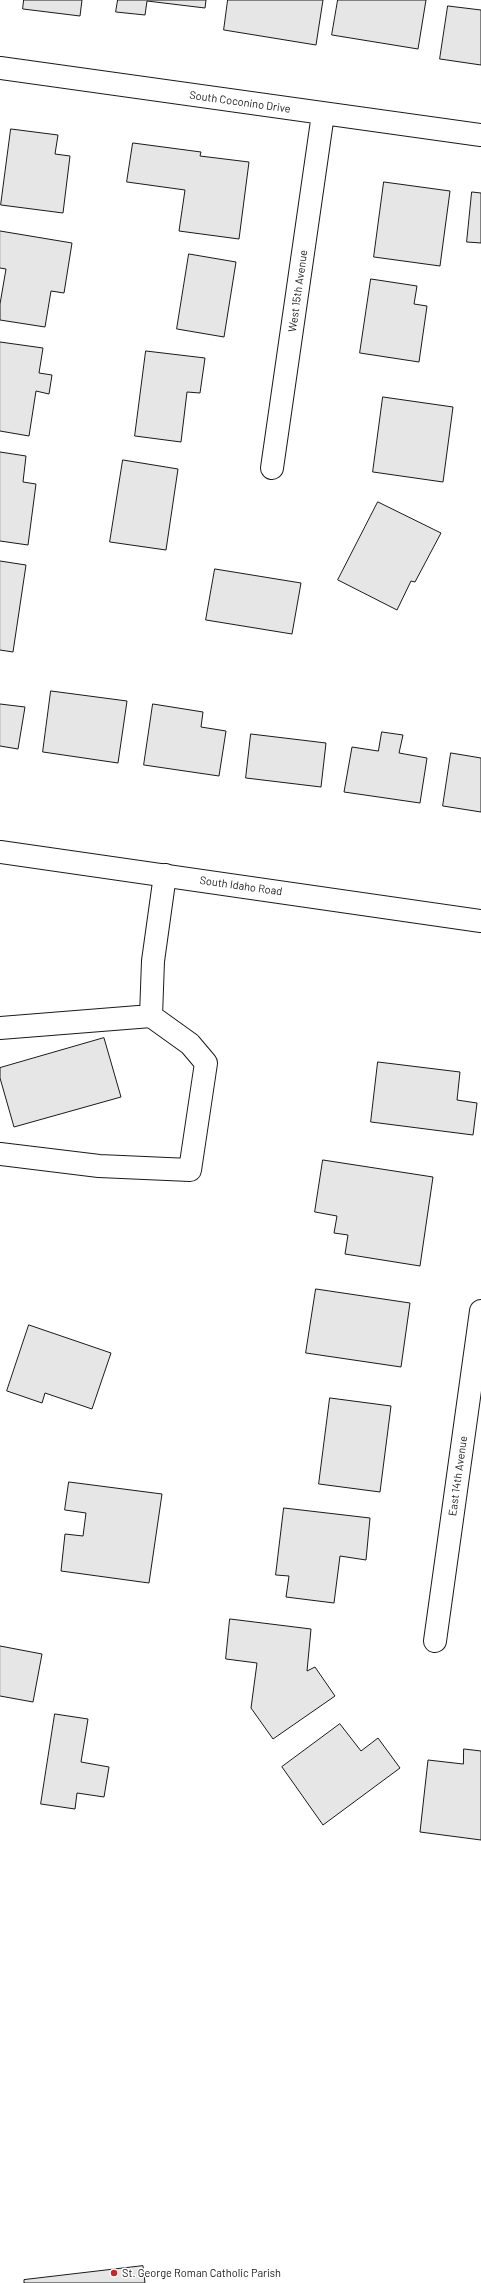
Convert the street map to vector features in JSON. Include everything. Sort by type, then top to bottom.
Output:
[{"type":"street","name":"South Coconino Drive","points":[[0,68],[481,135]]},
{"type":"street","name":"West 15th Avenue","points":[[272,468],[324,114]]},
{"type":"street","name":"South Idaho Road","points":[[0,852],[481,921]]},
{"type":"street","points":[[151,1016],[153,961],[165,875]]},
{"type":"street","points":[[0,1028],[151,1016],[190,1044],[206,1063],[190,1170],[99,1166],[0,1154]]},
{"type":"street","name":"East 14th Avenue","points":[[435,1641],[481,1311]]},
{"type":"building","points":[[24,0],[82,0],[80,16],[23,9]]},
{"type":"building","points":[[118,0],[206,0],[205,8],[147,1],[145,15],[116,12]]},
{"type":"building","points":[[228,0],[323,0],[316,45],[224,30]]},
{"type":"building","points":[[338,0],[426,0],[418,49],[332,35]]},
{"type":"building","points":[[448,6],[481,10],[481,65],[440,59]]},
{"type":"building","points":[[11,129],[58,135],[55,154],[70,156],[63,213],[1,205]]},
{"type":"building","points":[[133,143],[201,152],[200,156],[249,162],[239,239],[179,231],[185,190],[127,182]]},
{"type":"building","points":[[384,182],[450,191],[440,266],[374,257]]},
{"type":"building","points":[[472,192],[481,193],[481,243],[467,242]]},
{"type":"building","points":[[0,231],[72,243],[64,293],[51,291],[45,327],[0,320],[0,304],[6,269],[0,268]]},
{"type":"building","points":[[189,254],[236,262],[224,337],[177,329]]},
{"type":"building","points":[[371,279],[417,286],[414,304],[427,306],[419,362],[360,353]]},
{"type":"building","points":[[0,342],[43,348],[39,373],[52,375],[49,394],[36,391],[29,436],[0,431]]},
{"type":"building","points":[[146,351],[205,358],[200,393],[187,392],[181,442],[135,436]]},
{"type":"building","points":[[383,397],[453,407],[443,482],[373,472]]},
{"type":"building","points":[[0,452],[26,456],[23,482],[36,484],[28,545],[0,541]]},
{"type":"building","points":[[123,460],[178,469],[166,550],[110,542]]},
{"type":"building","points":[[378,502],[441,533],[415,582],[411,581],[397,610],[338,580]]},
{"type":"building","points":[[0,561],[26,565],[13,652],[0,650]]},
{"type":"building","points":[[215,569],[301,583],[292,634],[206,620]]},
{"type":"building","points":[[51,691],[127,701],[118,763],[43,752]]},
{"type":"building","points":[[0,704],[25,707],[18,749],[0,746]]},
{"type":"building","points":[[153,704],[203,712],[201,727],[226,731],[219,776],[144,765]]},
{"type":"building","points":[[382,732],[403,735],[399,753],[427,758],[420,803],[344,792],[352,747],[378,751]]},
{"type":"building","points":[[251,734],[326,743],[321,787],[246,778]]},
{"type":"building","points":[[451,753],[481,758],[481,812],[443,806]]},
{"type":"building","points":[[104,1038],[121,1097],[14,1127],[0,1078],[0,1068]]},
{"type":"building","points":[[378,1062],[460,1072],[457,1100],[477,1103],[473,1135],[371,1122]]},
{"type":"building","points":[[323,1160],[433,1177],[420,1266],[345,1254],[348,1235],[334,1233],[337,1216],[315,1212]]},
{"type":"building","points":[[316,1289],[410,1303],[401,1367],[306,1353]]},
{"type":"building","points":[[29,1325],[111,1353],[92,1409],[45,1393],[42,1403],[7,1391]]},
{"type":"building","points":[[330,1398],[391,1406],[380,1492],[319,1484]]},
{"type":"building","points":[[69,1482],[162,1494],[149,1583],[61,1571],[65,1534],[83,1536],[86,1513],[65,1510]]},
{"type":"building","points":[[284,1508],[370,1518],[366,1560],[340,1556],[334,1603],[286,1597],[289,1576],[276,1575]]},
{"type":"building","points":[[230,1619],[311,1629],[307,1671],[315,1667],[335,1696],[273,1739],[251,1708],[257,1663],[226,1659]]},
{"type":"building","points":[[0,1646],[42,1654],[33,1702],[0,1696]]},
{"type":"building","points":[[55,1714],[88,1719],[81,1762],[109,1767],[104,1797],[77,1793],[75,1809],[41,1804]]},
{"type":"building","points":[[340,1724],[361,1751],[378,1738],[400,1768],[323,1825],[282,1767]]},
{"type":"building","points":[[464,1749],[481,1751],[481,1840],[420,1832],[428,1760],[463,1764]]},
{"type":"building","name":"St. George Roman Catholic Parish","points":[[143,2266],[145,2283],[24,2283],[24,2280]]},
{"type":"place","name":"St. George Roman Catholic Parish","points":[[114,2273]]}]
